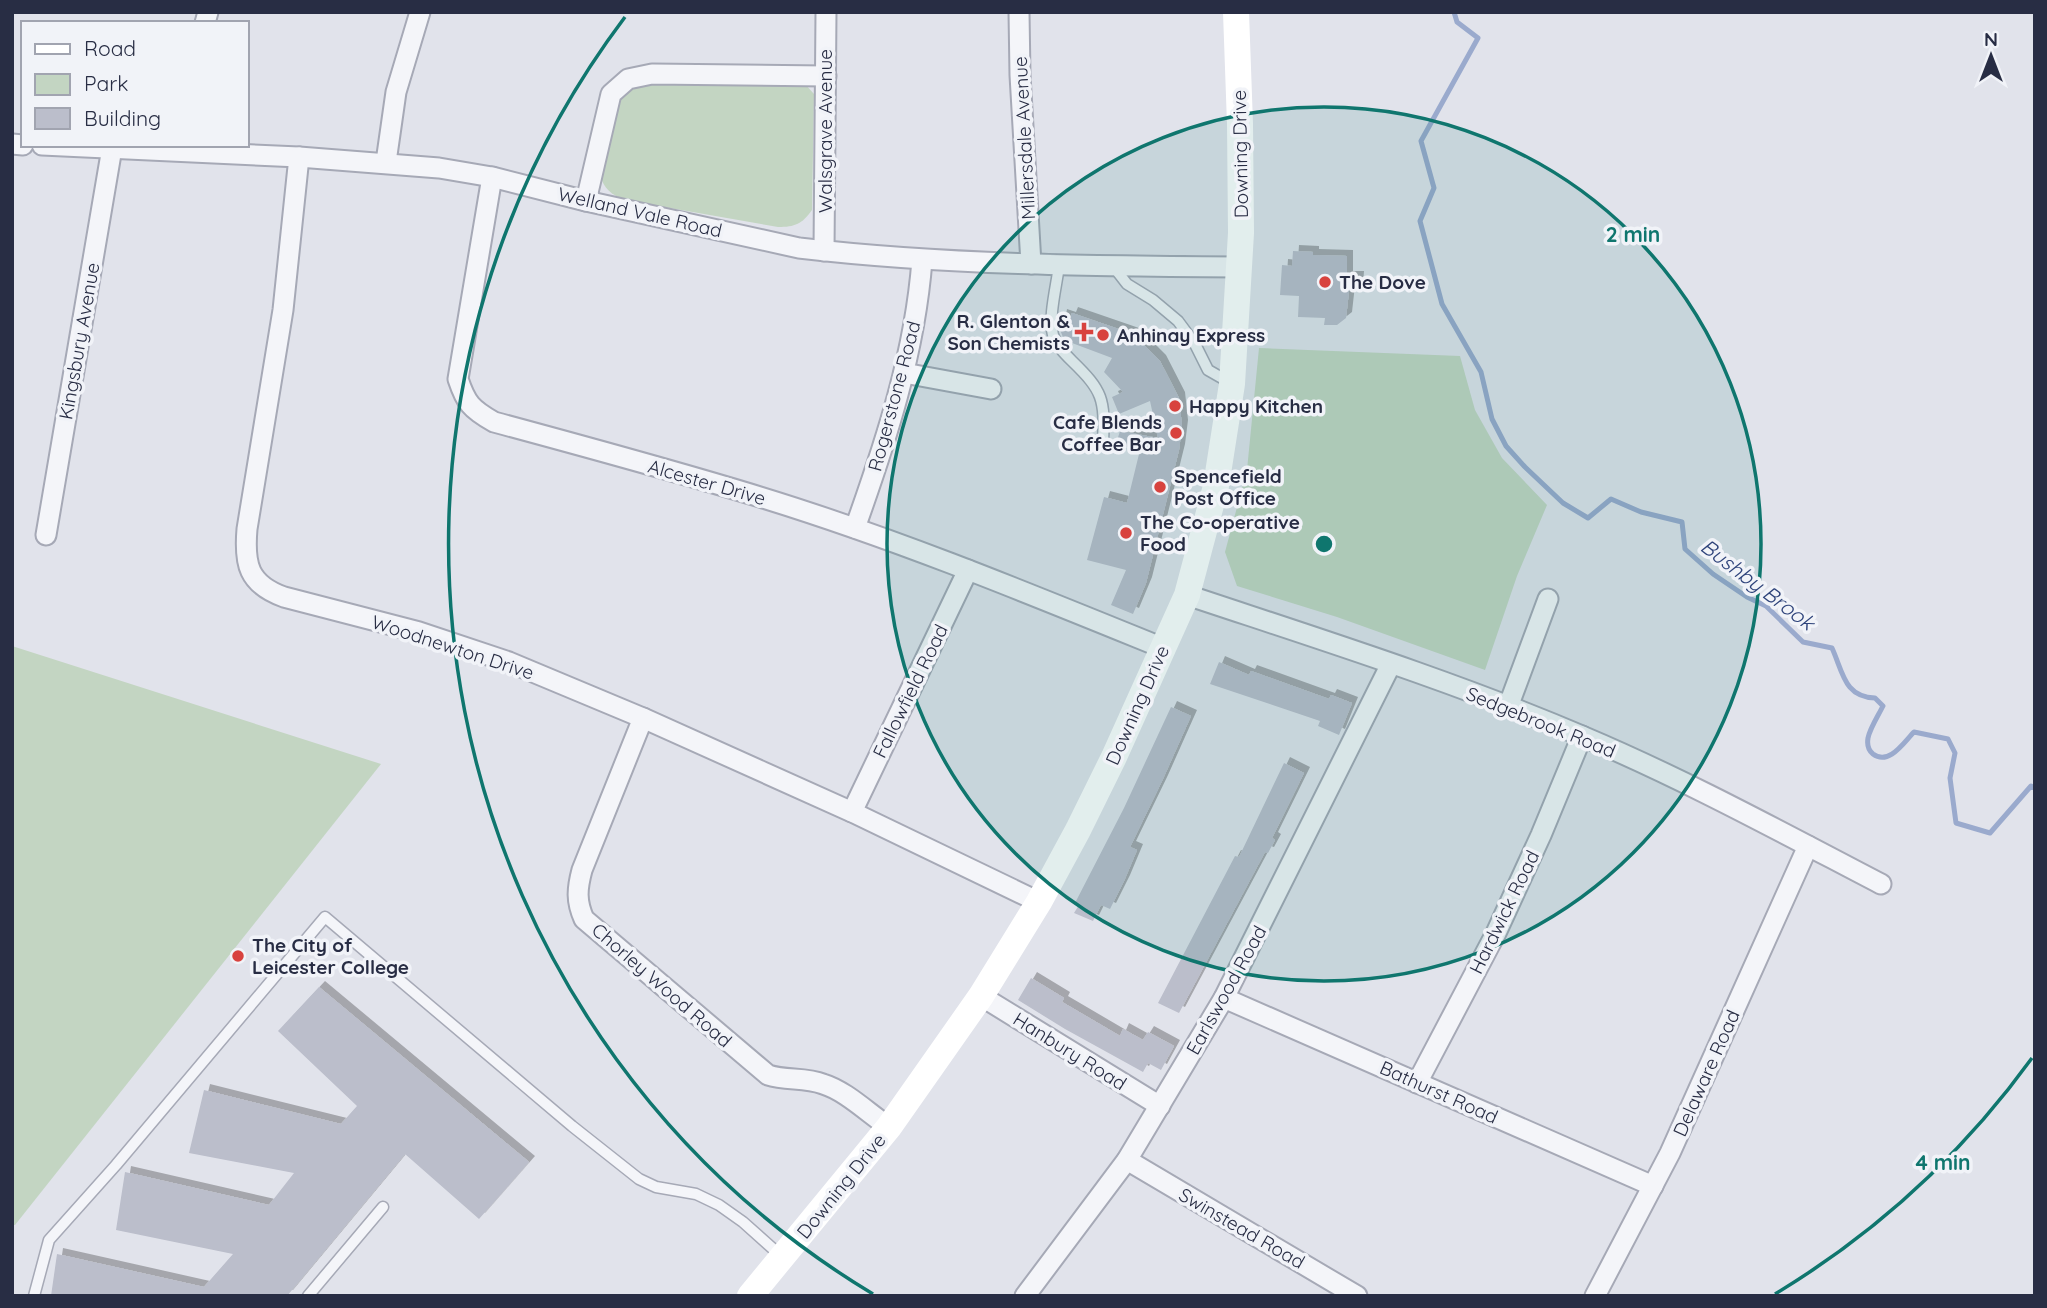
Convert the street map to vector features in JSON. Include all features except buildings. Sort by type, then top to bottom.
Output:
[{"type":"street","points":[[386,162],[396,92],[419,12]]},
{"type":"street","name":"Walsgrave Avenue","points":[[824,251],[826,12]]},
{"type":"street","name":"Millersdale Avenue","points":[[1019,12],[1031,264]]},
{"type":"street","name":"Downing Drive","points":[[750,1296],[889,1127],[981,996],[1039,902],[1114,757],[1187,595],[1216,486],[1232,384],[1239,267],[1240,138],[1236,12]]},
{"type":"street","points":[[586,201],[611,94],[628,79],[652,74],[826,76]]},
{"type":"street","name":"Welland Vale Road","points":[[89,147],[188,148],[386,162],[492,177],[586,201],[799,248],[824,251],[922,260],[1113,267],[1239,267]]},
{"type":"street","name":"Kingsbury Avenue","points":[[46,535],[112,148]]},
{"type":"street","name":"Woodnewton Drive","points":[[299,157],[283,310],[245,551],[248,569],[268,591],[419,632],[509,662],[852,812],[1039,902]]},
{"type":"street","name":"Alcester Drive","points":[[492,177],[458,379],[466,401],[477,412],[494,422],[748,493],[855,528],[1163,648]]},
{"type":"street","name":"Rogerstone Road","points":[[855,528],[885,444],[904,373],[922,260]]},
{"type":"street","points":[[904,373],[991,389]]},
{"type":"street","name":"Fallowfield Road","points":[[852,812],[968,570]]},
{"type":"street","name":"Sedgebrook Road","points":[[1187,595],[1391,664],[1582,736],[1881,884]]},
{"type":"street","points":[[1508,707],[1548,599]]},
{"type":"street","name":"Earlswood Road","points":[[1025,1296],[1127,1160],[1224,998],[1391,664]]},
{"type":"street","name":"Chorley Wood Road","points":[[643,719],[582,870],[577,888],[578,905],[584,919],[768,1075],[782,1080],[809,1080],[824,1084],[889,1127]]},
{"type":"street","name":"Hardwick Road","points":[[1417,1083],[1496,933],[1582,736]]},
{"type":"street","name":"Delaware Road","points":[[1595,1296],[1653,1186],[1808,846]]},
{"type":"street","name":"Hanbury Road","points":[[981,996],[1160,1106]]},
{"type":"street","name":"Bathurst Road","points":[[1224,998],[1653,1186]]},
{"type":"street","name":"Swinstead Road","points":[[1127,1160],[1357,1296]]},
{"type":"lane","points":[[1059,265],[1052,319],[1054,337],[1061,350],[1098,390],[1103,403],[1103,442]]},
{"type":"lane","points":[[1113,267],[1127,284],[1153,300],[1178,321],[1195,344],[1208,370],[1232,384]]},
{"type":"lane","points":[[34,1296],[49,1240],[116,1165],[325,916],[572,1126],[639,1179],[656,1187],[696,1194],[719,1205],[744,1222],[783,1257]]},
{"type":"lane","points":[[308,1296],[383,1207]]},
{"type":"green space","points":[[652,80],[805,84],[814,94],[812,210],[808,215],[798,224],[778,227],[624,200],[615,196],[600,175],[619,100],[632,86]]},
{"type":"green space","points":[[1259,348],[1460,356],[1475,410],[1502,458],[1547,505],[1517,576],[1485,670],[1337,617],[1237,586],[1225,552],[1247,470]]},
{"type":"green space","points":[[12,646],[381,764],[15,1225],[12,1225]]},
{"type":"waterway","name":"Bushby Brook","points":[[1454,12],[1457,22],[1478,38],[1421,141],[1434,188],[1420,221],[1442,304],[1481,372],[1492,419],[1506,446],[1563,503],[1588,518],[1611,499],[1641,512],[1682,522],[1685,549],[1713,574],[1747,597],[1766,606],[1803,642],[1832,648],[1842,674],[1851,688],[1865,697],[1875,698],[1883,706],[1868,738],[1868,747],[1873,754],[1879,757],[1890,755],[1914,732],[1948,739],[1955,753],[1950,778],[1956,823],[1990,833],[2031,786],[2035,788]]},
{"type":"place","name":"The Dove","points":[[1325,282]]},
{"type":"place","name":"R. Glenton & Son Chemists","points":[[1084,332]]},
{"type":"place","name":"Anhinay Express","points":[[1103,335]]},
{"type":"place","name":"Happy Kitchen","points":[[1175,406]]},
{"type":"place","name":"Cafe Blends Coffee Bar","points":[[1176,433]]},
{"type":"place","name":"Spencefield Post Office","points":[[1160,487]]},
{"type":"place","name":"The Co-operative Food","points":[[1126,533]]},
{"type":"place","name":"The City of Leicester College","points":[[238,956]]}]
